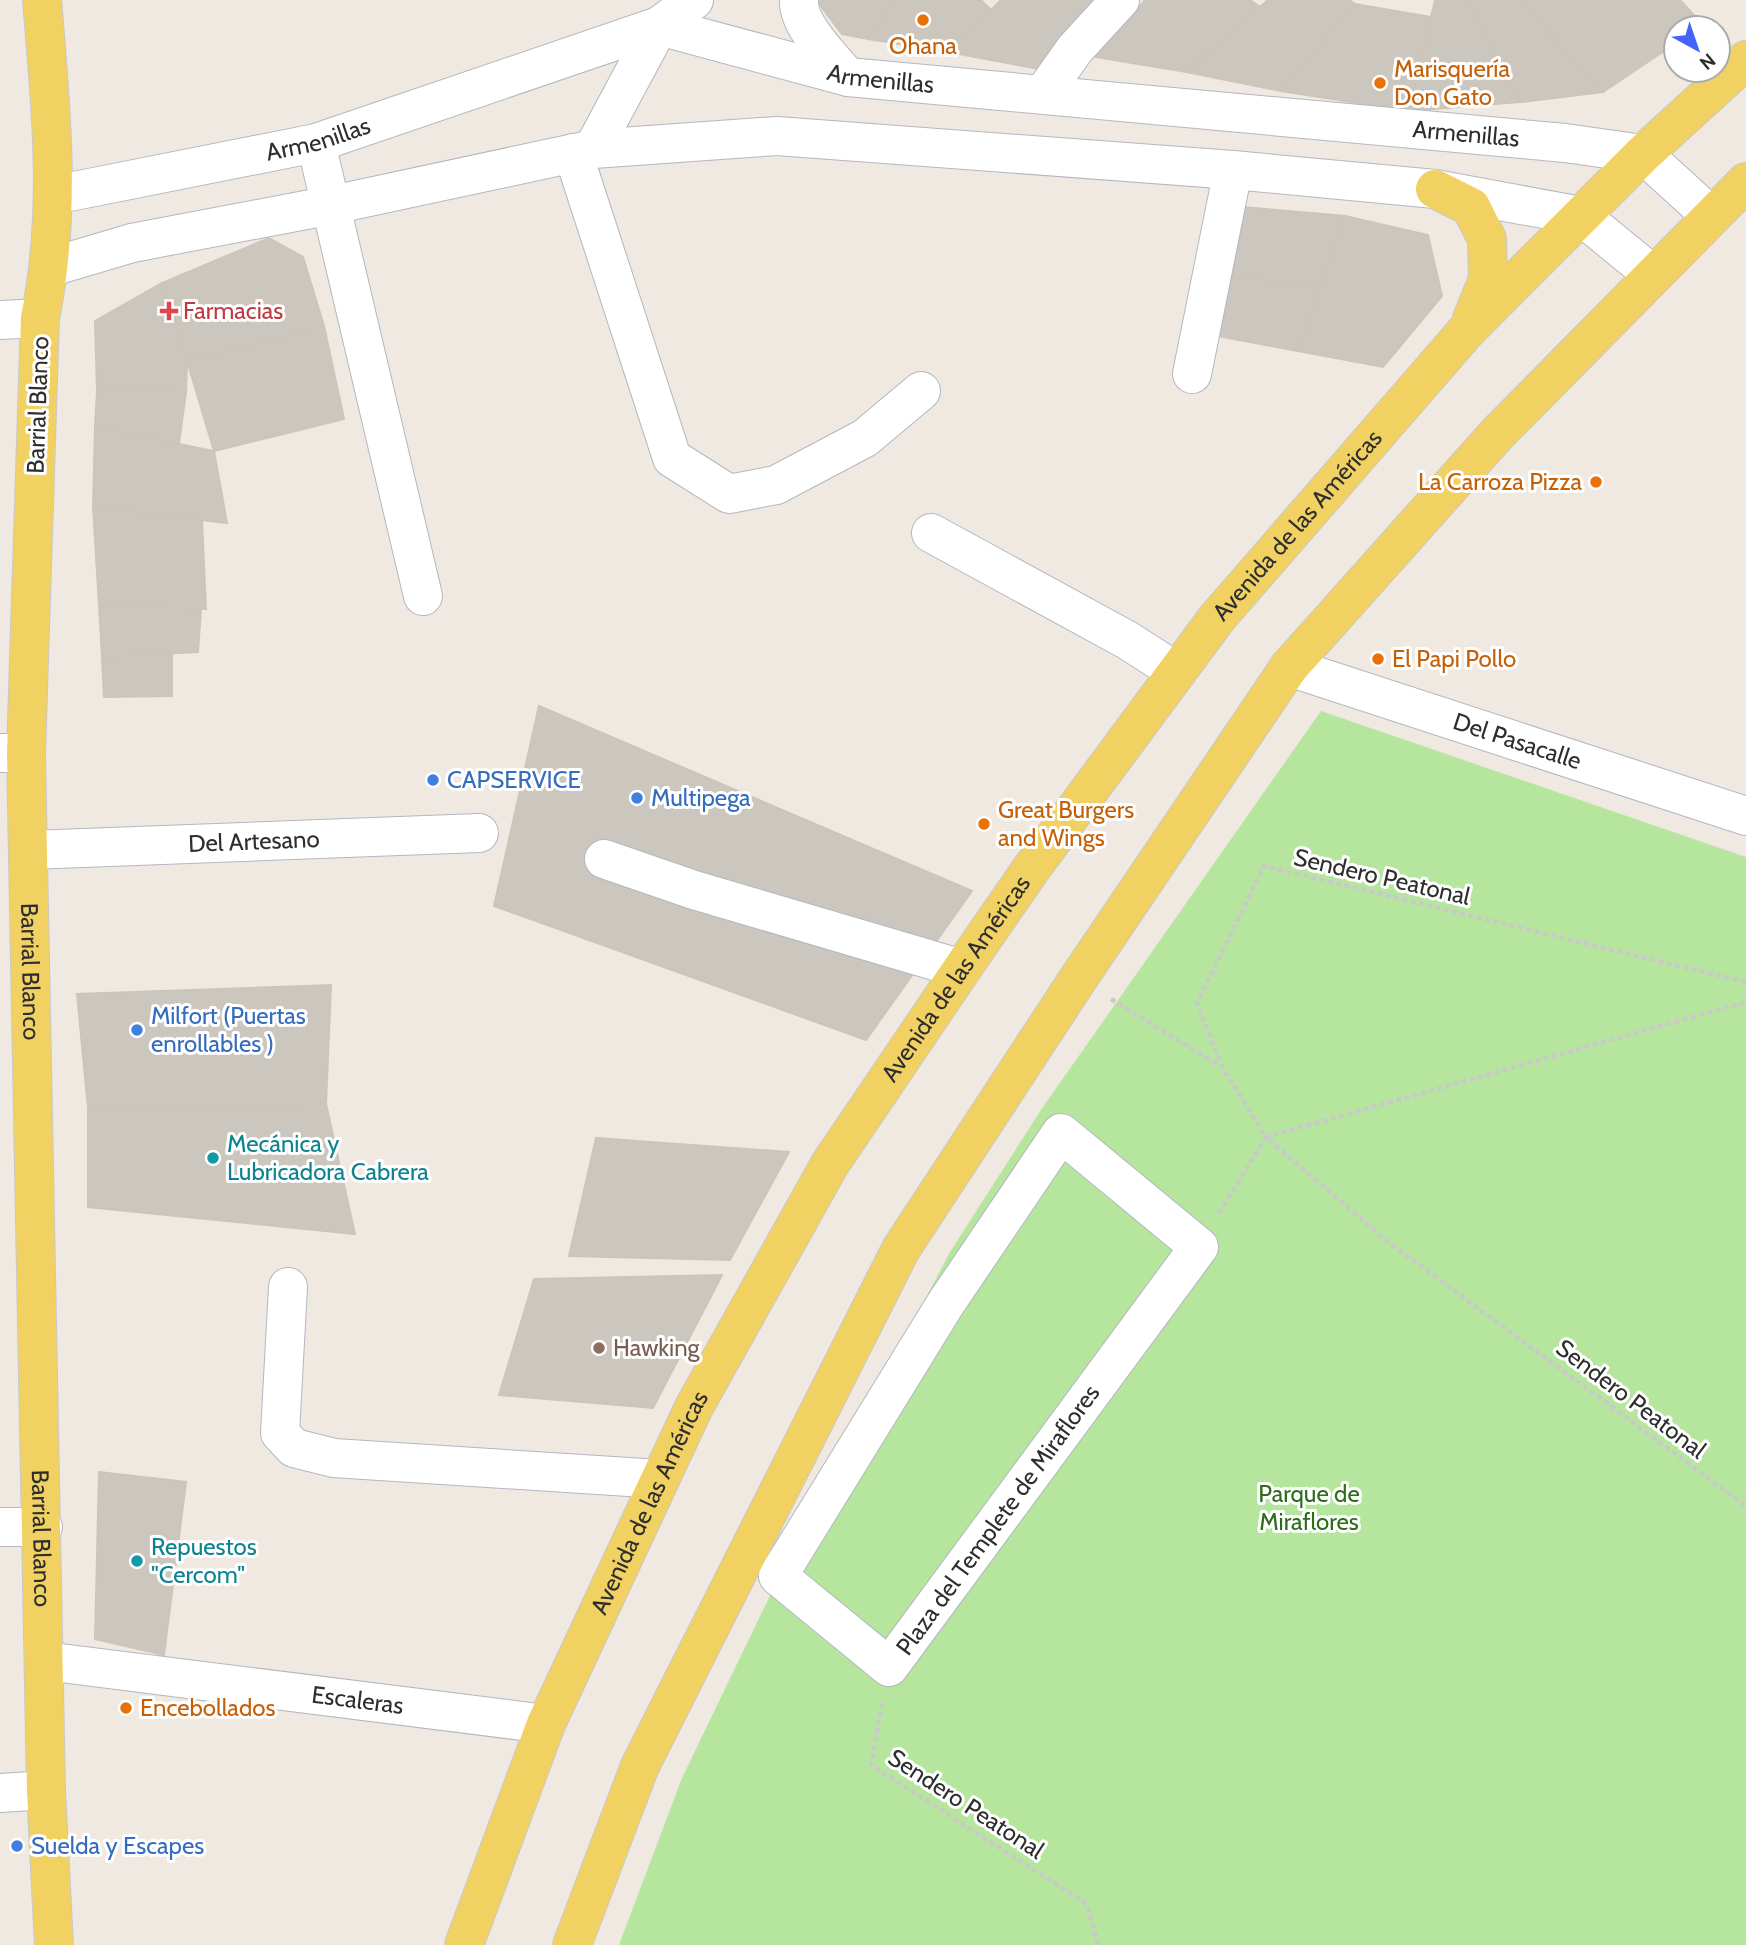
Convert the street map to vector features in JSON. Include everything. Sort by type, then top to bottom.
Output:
[{"type":"main road","name":"Barrial Blanco","points":[[42,0],[53,126],[54,195],[51,267],[40,318],[13,753],[30,850],[46,1790],[54,1945]]},
{"type":"main road","name":"Avenida de las Américas","points":[[464,1945],[546,1724],[694,1407],[830,1164],[962,969],[1031,869],[1217,618],[1468,329],[1643,154],[1746,60]]},
{"type":"main road","points":[[1435,189],[1471,207],[1488,239],[1488,279],[1468,329]]},
{"type":"main road","points":[[572,1945],[639,1766],[901,1249],[1078,979],[1289,667],[1497,434],[1652,274],[1734,199]]},
{"type":"street","points":[[694,0],[656,13],[583,151],[672,458],[729,494],[776,485],[865,438],[921,391]]},
{"type":"street","points":[[799,0],[798,7],[816,40],[848,77]]},
{"type":"street","points":[[1043,94],[1075,49],[1120,0]]},
{"type":"street","name":"Armenillas","points":[[54,195],[316,143],[656,13],[848,77],[1537,141],[1643,154]]},
{"type":"street","points":[[51,267],[132,243],[332,205],[583,151],[776,136],[1233,170],[1435,189],[1581,216],[1652,274]]},
{"type":"street","points":[[316,143],[423,596]]},
{"type":"street","points":[[1643,154],[1734,199]]},
{"type":"street","points":[[1192,373],[1233,170]]},
{"type":"street","points":[[0,320],[40,318]]},
{"type":"street","points":[[931,533],[1126,640],[1177,672]]},
{"type":"street","name":"Del Pasacalle","points":[[1289,667],[1746,816]]},
{"type":"street","name":"Del Artesano","points":[[30,850],[479,833]]},
{"type":"street","points":[[604,859],[707,894],[962,969]]},
{"type":"street","name":"Plaza del Templete de Miraflores","points":[[1061,1133],[1199,1247],[889,1667],[778,1576],[946,1303],[1061,1133]]},
{"type":"street","points":[[288,1287],[280,1433],[294,1448],[334,1458],[660,1479]]},
{"type":"street","points":[[0,1527],[43,1527]]},
{"type":"street","name":"Escaleras","points":[[45,1661],[546,1724]]},
{"type":"street","points":[[0,1793],[46,1790]]},
{"type":"path","name":"Sendero Peatonal","points":[[1746,982],[1264,866],[1197,1003],[1223,1067],[1266,1137],[1387,1241],[1746,1506]]},
{"type":"path","points":[[1078,979],[1223,1067]]},
{"type":"path","points":[[1199,1247],[1266,1137],[1746,1002]]},
{"type":"path","name":"Sendero Peatonal","points":[[889,1667],[871,1765],[1087,1903],[1098,1945]]},
{"type":"green space","name":"Parque de Miraflores","points":[[1321,711],[1746,857],[1746,1945],[619,1945],[682,1778],[779,1577],[950,1252],[1043,1107]]},
{"type":"building","points":[[820,0],[895,0],[868,39],[842,34],[820,5]]},
{"type":"building","points":[[895,0],[981,0],[991,10],[949,52],[868,39]]},
{"type":"building","points":[[1001,0],[1106,0],[1044,70],[949,52]]},
{"type":"building","points":[[1145,0],[1250,0],[1260,7],[1186,72],[1096,57]]},
{"type":"building","points":[[1268,0],[1349,0],[1355,4],[1281,91],[1186,72]]},
{"type":"building","points":[[1435,0],[1466,0],[1521,102],[1409,111]]},
{"type":"building","points":[[1466,0],[1520,0],[1603,92],[1521,102]]},
{"type":"building","points":[[1520,0],[1680,0],[1693,14],[1662,14],[1662,52],[1603,92]]},
{"type":"building","points":[[1355,4],[1431,17],[1409,111],[1281,91]]},
{"type":"building","points":[[1243,207],[1345,216],[1320,288],[1225,274]]},
{"type":"building","points":[[1345,216],[1428,235],[1442,296],[1383,367],[1298,351]]},
{"type":"building","points":[[269,238],[303,257],[324,326],[187,361],[162,283]]},
{"type":"building","points":[[1225,274],[1320,288],[1298,351],[1207,334]]},
{"type":"building","points":[[162,283],[187,361],[186,392],[97,391],[95,321]]},
{"type":"building","points":[[324,326],[344,419],[214,451],[187,361]]},
{"type":"building","points":[[97,391],[186,392],[179,443],[95,427]]},
{"type":"building","points":[[95,427],[214,451],[227,523],[93,507]]},
{"type":"building","points":[[93,507],[202,520],[206,609],[99,605]]},
{"type":"building","points":[[99,605],[201,609],[198,652],[102,657]]},
{"type":"building","points":[[172,654],[172,696],[104,697],[102,657]]},
{"type":"building","name":"Multipega","points":[[539,706],[972,891],[866,1040],[494,906]]},
{"type":"building","points":[[331,985],[326,1104],[88,1108],[77,994]]},
{"type":"building","name":"Mecánica y Lubricadora Cabrera","points":[[326,1104],[355,1234],[88,1207],[88,1108]]},
{"type":"building","points":[[596,1138],[789,1152],[730,1260],[569,1256]]},
{"type":"building","points":[[722,1275],[653,1408],[499,1395],[534,1279]]},
{"type":"building","name":"Repuestos \"Cercom\"","points":[[99,1472],[186,1482],[164,1655],[95,1639]]},
{"type":"place","name":"Ohana","points":[[923,20]]},
{"type":"place","name":"Marisquería Don Gato","points":[[1380,83]]},
{"type":"place","name":"Farmacias","points":[[169,311]]},
{"type":"place","name":"La Carroza Pizza","points":[[1596,482]]},
{"type":"place","name":"El Papi Pollo","points":[[1378,659]]},
{"type":"place","name":"CAPSERVICE","points":[[433,780]]},
{"type":"place","name":"Multipega","points":[[637,798]]},
{"type":"place","name":"Great Burgers and Wings","points":[[984,824]]},
{"type":"place","name":"Milfort (Puertas enrollables )","points":[[137,1030]]},
{"type":"place","name":"Mecánica y Lubricadora Cabrera","points":[[213,1158]]},
{"type":"place","name":"Hawking","points":[[599,1348]]},
{"type":"place","name":"Repuestos \"Cercom\"","points":[[137,1561]]},
{"type":"place","name":"Encebollados","points":[[126,1708]]},
{"type":"place","name":"Suelda y Escapes","points":[[17,1846]]}]
